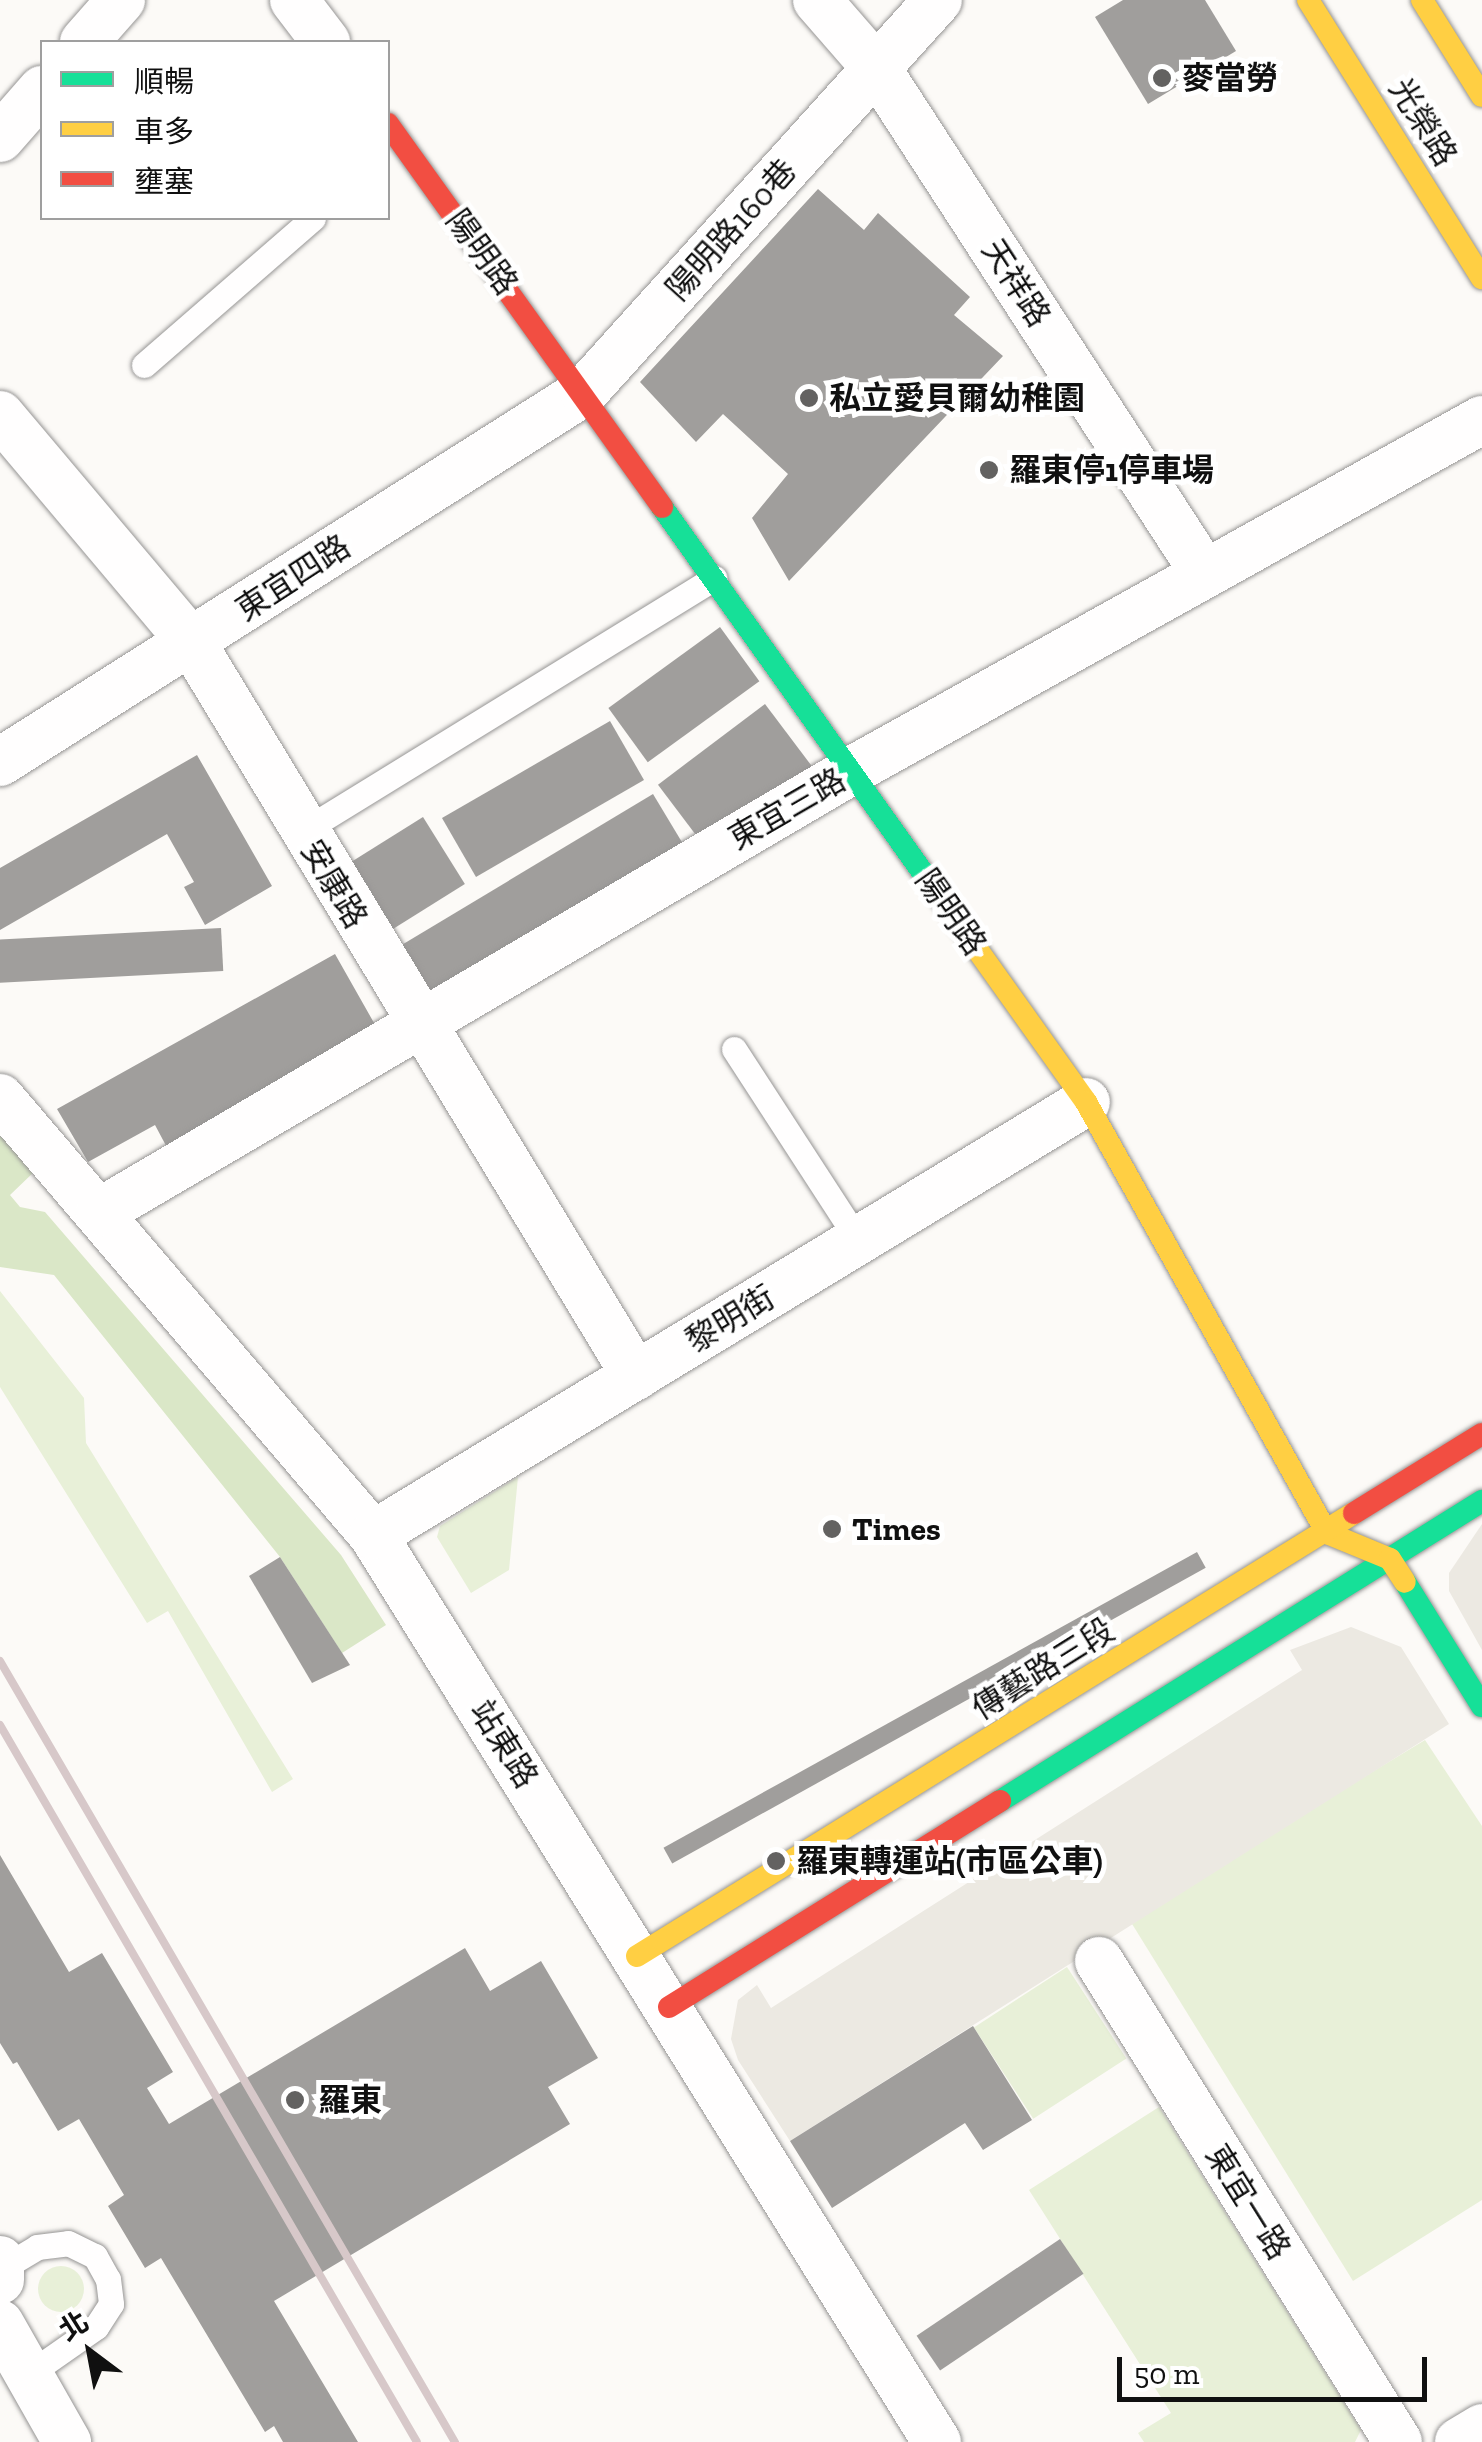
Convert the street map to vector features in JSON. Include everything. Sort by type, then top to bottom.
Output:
[{"type":"street","points":[[86,40],[121,0]]},
{"type":"street","points":[[294,0],[324,40]]},
{"type":"street","name":"天祥路","points":[[817,0],[877,68],[1205,574]]},
{"type":"street","name":"陽明路160巷","points":[[584,392],[938,0]]},
{"type":"street","name":"光榮路","points":[[1308,0],[1482,278]]},
{"type":"street","name":"光榮路","points":[[1422,0],[1482,96]]},
{"type":"street","points":[[0,138],[40,92]]},
{"type":"street","name":"陽明路","points":[[392,139],[584,392],[1086,1102],[1326,1533]]},
{"type":"street","name":"東宜四路","points":[[0,762],[584,392]]},
{"type":"street","name":"安康路","points":[[0,415],[192,643],[418,1025],[636,1376]]},
{"type":"street","name":"東宜三路","points":[[100,1212],[851,771],[1482,420]]},
{"type":"street","name":"站東路","points":[[0,1098],[373,1535],[937,2442]]},
{"type":"street","name":"黎明街","points":[[373,1535],[1086,1102]]},
{"type":"street","name":"傳藝路三段","points":[[636,1956],[1482,1434]]},
{"type":"street","points":[[669,2007],[1482,1501]]},
{"type":"street","points":[[1326,1533],[1390,1559],[1482,1706]]},
{"type":"street","name":"東宜一路","points":[[1099,1962],[1398,2442]]},
{"type":"street","points":[[0,2324],[66,2442]]},
{"type":"street","points":[[1459,2442],[1482,2428]]},
{"type":"lane","points":[[144,365],[310,220]]},
{"type":"lane","points":[[302,831],[715,578]]},
{"type":"lane","points":[[734,1049],[858,1240]]},
{"type":"lane","points":[[1,2269],[37,2247],[68,2243],[95,2256],[108,2280],[110,2304],[96,2327],[28,2374]]},
{"type":"green space","points":[[0,1132],[35,1171],[10,1195],[20,1207],[45,1212],[341,1555],[386,1625],[342,1653],[280,1557],[54,1275],[0,1267]]},
{"type":"green space","points":[[0,1291],[84,1398],[86,1443],[293,1779],[272,1792],[168,1611],[147,1623],[0,1387]]},
{"type":"green space","points":[[518,1477],[509,1570],[471,1593],[437,1537],[440,1526]]},
{"type":"green space","points":[[1425,1740],[1482,1826],[1482,2200],[1353,2281],[1129,1919]]},
{"type":"green space","points":[[1067,1967],[1126,2058],[1033,2119],[974,2027]]},
{"type":"green space","points":[[1159,2107],[1361,2430],[1355,2442],[1144,2442],[1138,2433],[1171,2413],[1029,2190]]},
{"type":"green space","points":[[61,2266],[78,2272],[84,2289],[78,2306],[61,2312],[44,2306],[38,2289],[44,2272]]},
{"type":"shaded area","points":[[1482,1524],[1482,1650],[1449,1591],[1449,1573]]},
{"type":"shaded area","points":[[1351,1627],[1401,1647],[1449,1724],[790,2141],[738,2060],[731,2039],[738,2000],[757,1985],[771,2008],[1302,1670],[1290,1650]]},
{"type":"building","name":"麥當勞","points":[[1123,0],[1205,0],[1236,51],[1148,104],[1095,17]]},
{"type":"building","name":"私立愛貝爾幼稚園","points":[[818,189],[864,230],[878,213],[970,297],[954,315],[1003,356],[789,581],[752,518],[788,474],[723,414],[696,442],[640,382]]},
{"type":"building","points":[[720,627],[759,681],[648,762],[608,708]]},
{"type":"building","points":[[765,704],[813,767],[706,848],[658,785]]},
{"type":"building","points":[[610,721],[644,780],[476,877],[442,818]]},
{"type":"building","points":[[197,755],[272,886],[205,925],[184,887],[194,882],[167,834],[0,930],[0,868]]},
{"type":"building","points":[[653,794],[687,851],[428,1006],[394,950]]},
{"type":"building","points":[[423,817],[465,884],[383,935],[341,868]]},
{"type":"building","points":[[221,928],[223,971],[0,983],[0,940]]},
{"type":"building","points":[[335,954],[382,1037],[171,1155],[155,1125],[88,1162],[57,1109]]},
{"type":"building","points":[[1197,1552],[1206,1568],[672,1863],[663,1848]]},
{"type":"building","points":[[280,1557],[350,1665],[312,1683],[249,1576]]},
{"type":"building","points":[[0,1855],[69,1972],[102,1953],[173,2072],[147,2088],[169,2124],[465,1948],[490,1991],[541,1961],[598,2058],[548,2087],[570,2124],[274,2301],[358,2442],[283,2442],[274,2426],[265,2432],[161,2258],[145,2268],[108,2206],[124,2195],[79,2119],[58,2131],[17,2062],[13,2064],[0,2043]]},
{"type":"building","points":[[973,2026],[1032,2120],[983,2150],[965,2123],[832,2208],[790,2141]]},
{"type":"building","points":[[1060,2239],[1083,2274],[940,2371],[917,2336]]},
{"type":"railway","points":[[0,1661],[455,2442]]},
{"type":"railway","points":[[0,1725],[417,2442]]},
{"type":"traffic: fast","points":[[662,507],[952,914]]},
{"type":"traffic: fast","points":[[1000,1801],[1482,1501]]},
{"type":"traffic: fast","points":[[1405,1582],[1482,1706]]},
{"type":"traffic: slow","points":[[1308,0],[1482,278]]},
{"type":"traffic: slow","points":[[1422,0],[1482,96]]},
{"type":"traffic: slow","points":[[952,914],[1086,1102],[1327,1533],[1390,1559],[1405,1582]]},
{"type":"traffic: slow","points":[[637,1956],[1354,1513]]},
{"type":"traffic: jam","points":[[390,127],[662,507]]},
{"type":"traffic: jam","points":[[1354,1513],[1482,1434]]},
{"type":"traffic: jam","points":[[669,2007],[1000,1801]]},
{"type":"place","name":"麥當勞","points":[[1162,78]]},
{"type":"place","name":"私立愛貝爾幼稚園","points":[[809,398]]},
{"type":"place","name":"羅東停1停車場","points":[[989,470]]},
{"type":"place","name":"Times","points":[[832,1529]]},
{"type":"place","name":"羅東轉運站(市區公車)","points":[[776,1861]]},
{"type":"place","name":"羅東","points":[[295,2100]]}]
